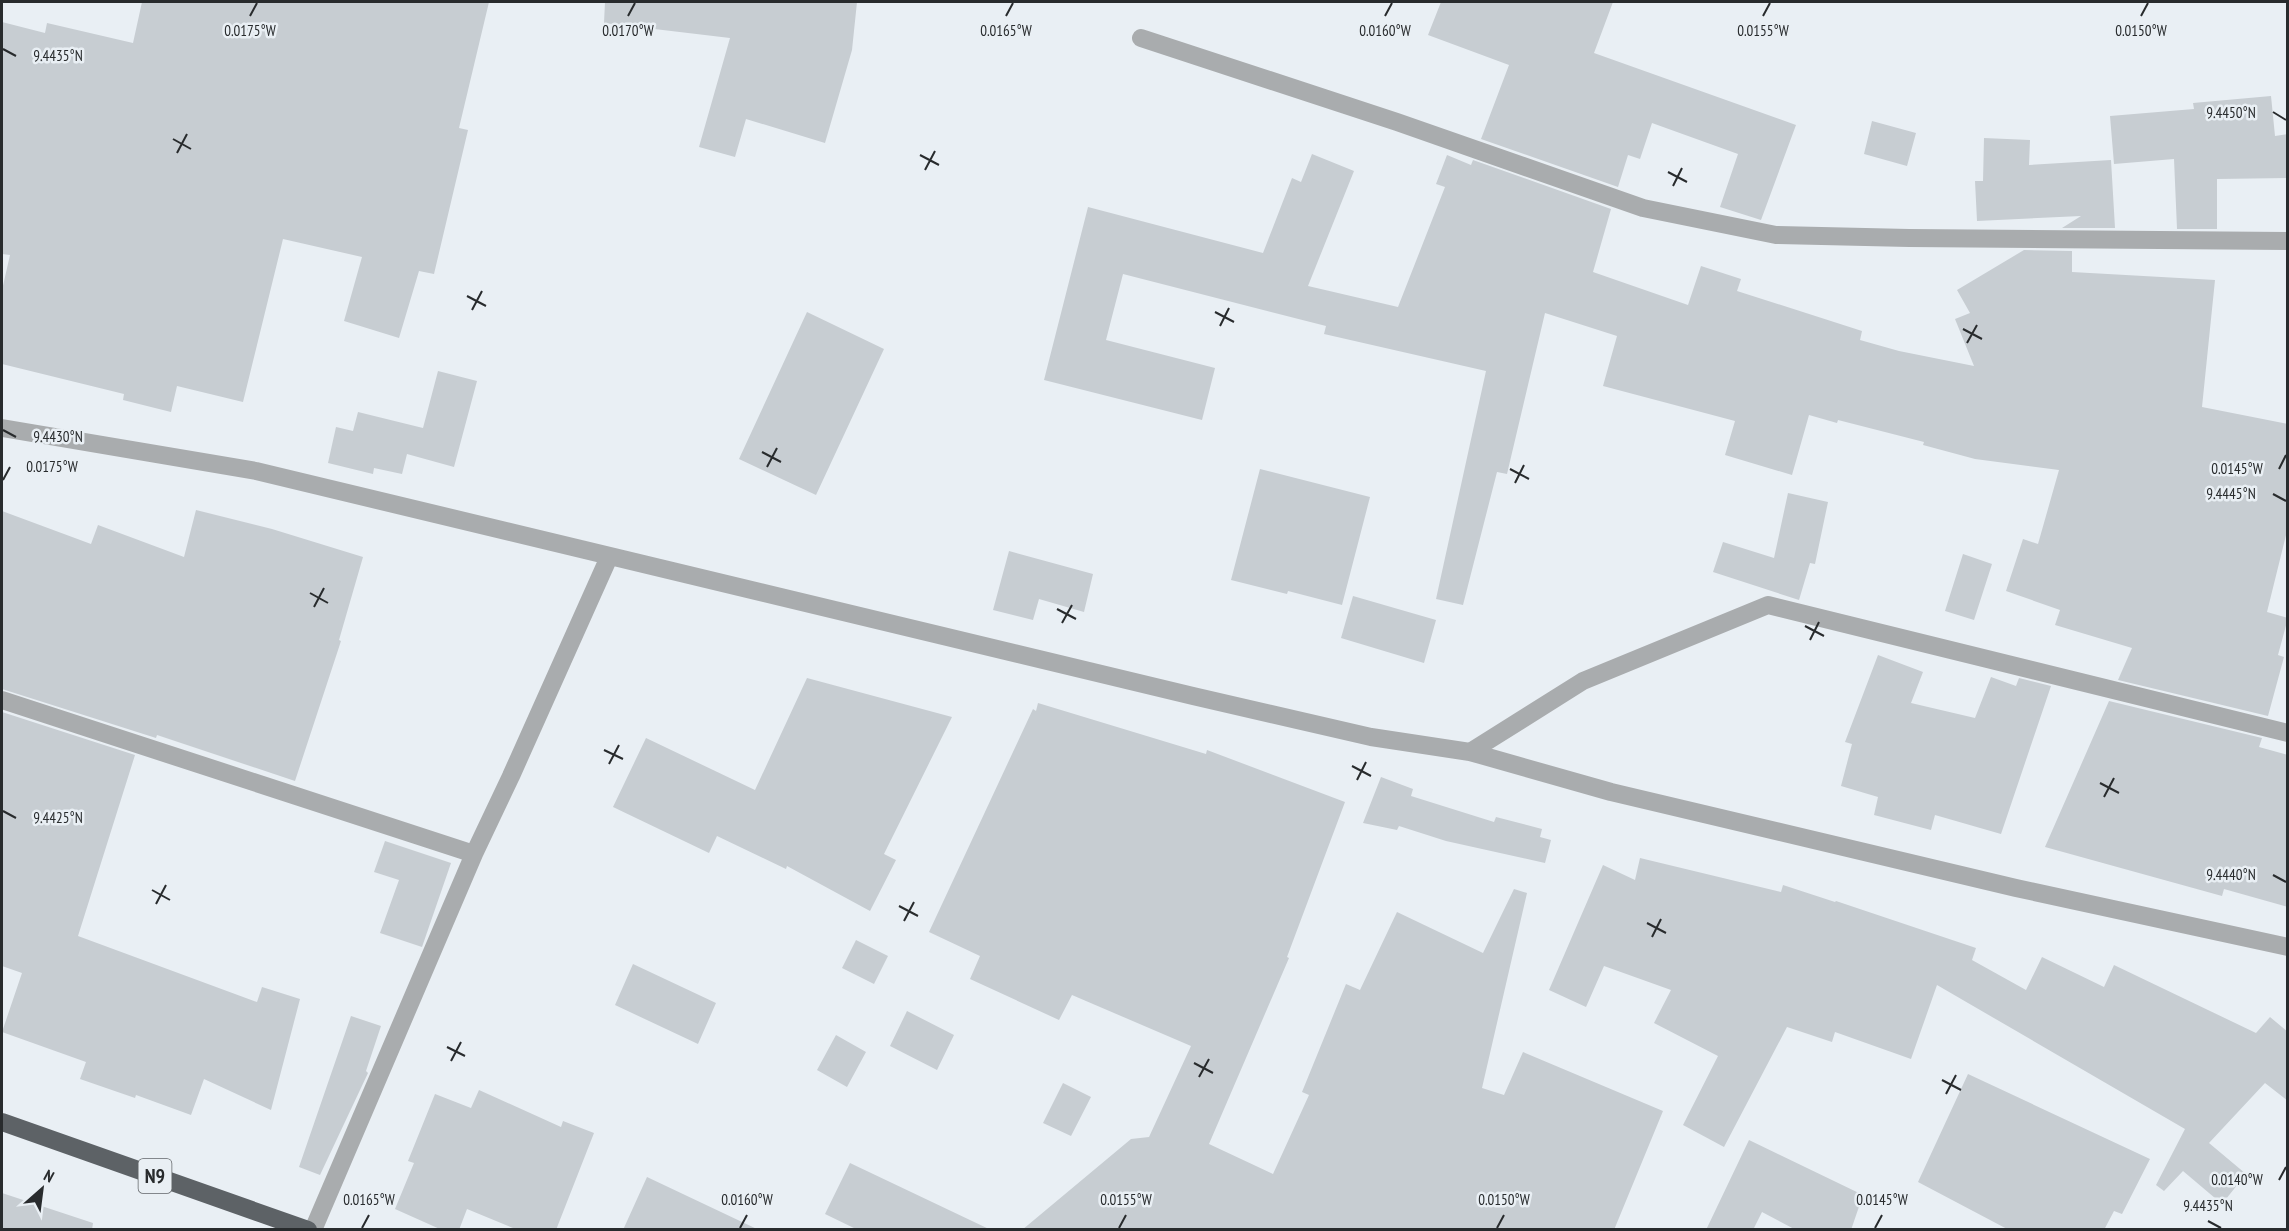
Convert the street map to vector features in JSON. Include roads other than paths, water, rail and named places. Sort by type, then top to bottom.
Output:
[{"type":"highway","name":"N9","points":[[2,1122],[308,1230]]},
{"type":"street","points":[[1141,38],[1397,122],[1643,208],[1776,235],[2288,241]]},
{"type":"street","points":[[2,428],[256,471],[609,558],[1371,737],[1470,752],[1611,792],[2016,888],[2288,947]]},
{"type":"street","points":[[313,1230],[474,854],[609,558]]},
{"type":"street","points":[[1470,752],[1582,681],[1768,605],[2288,733]]},
{"type":"street","points":[[2,700],[474,854]]}]
